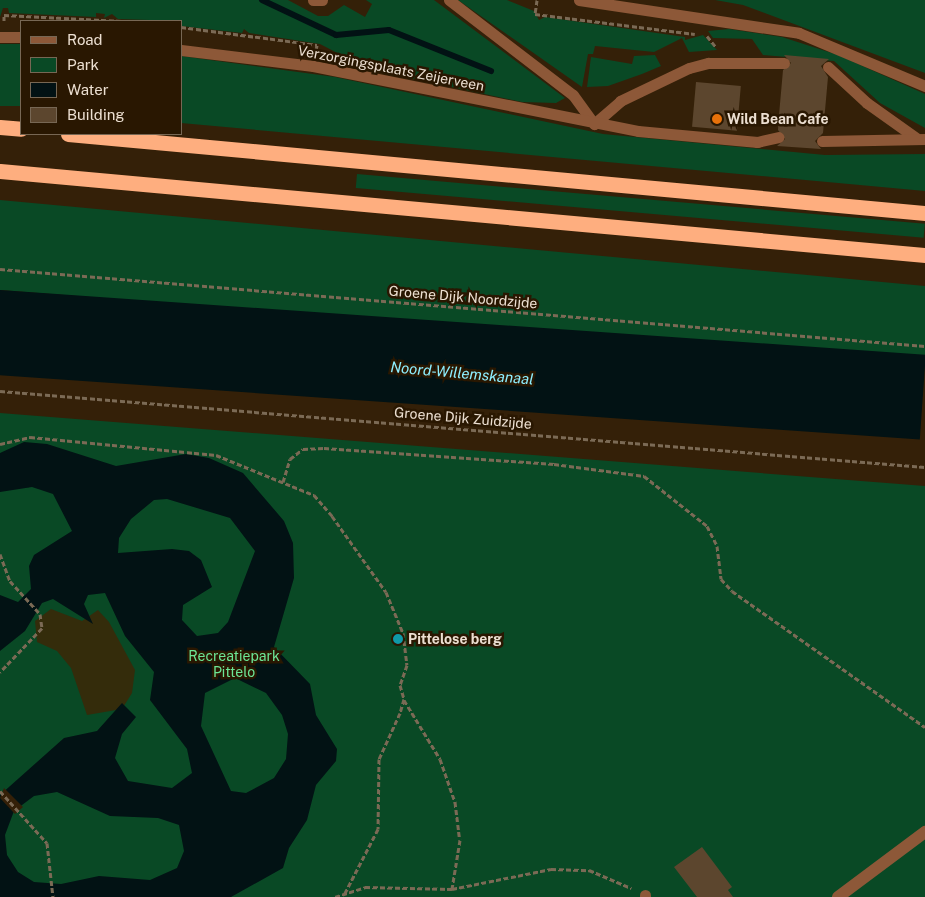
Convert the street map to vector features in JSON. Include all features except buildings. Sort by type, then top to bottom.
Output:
[{"type":"highway","points":[[0,128],[20,130]]},
{"type":"highway","points":[[79,135],[925,213]]},
{"type":"highway","points":[[0,171],[925,255]]},
{"type":"street","points":[[838,897],[925,832]]},
{"type":"lane","points":[[313,0],[322,0]]},
{"type":"lane","points":[[449,0],[573,95],[594,124],[609,108],[652,84],[689,68],[721,64],[784,63]]},
{"type":"lane","points":[[579,0],[798,33],[925,86]]},
{"type":"lane","points":[[2,37],[20,38]]},
{"type":"lane","name":"Verzorgingsplaats Zeijerveen","points":[[182,50],[313,66],[594,124],[757,142],[778,137]]},
{"type":"lane","points":[[828,67],[867,103],[920,139]]},
{"type":"lane","points":[[822,141],[920,139]]},
{"type":"path","points":[[537,0],[535,14],[680,35],[705,33]]},
{"type":"path","points":[[2,37],[4,15],[102,20]]},
{"type":"path","points":[[706,18],[705,33],[719,51],[721,64]]},
{"type":"path","points":[[182,27],[317,45],[313,66]]},
{"type":"path","name":"Groene Dijk Noordzijde","points":[[0,269],[925,346]]},
{"type":"path","name":"Groene Dijk Zuidzijde","points":[[0,391],[925,467]]},
{"type":"path","points":[[0,444],[30,437],[216,455],[314,494],[386,592],[406,648],[407,665],[400,685],[404,699],[440,759],[455,802],[460,840],[452,889]]},
{"type":"path","points":[[283,482],[290,460],[303,449],[324,448],[554,464],[644,476],[707,526],[717,546],[721,579],[732,591],[925,727]]},
{"type":"path","points":[[0,554],[10,581],[40,614],[42,628],[0,672]]},
{"type":"path","points":[[345,893],[378,829],[379,759],[404,699]]},
{"type":"path","points":[[0,791],[47,843],[53,882],[53,897]]},
{"type":"path","points":[[335,897],[366,887],[452,889],[551,869],[589,870],[645,896]]},
{"type":"green space","points":[[0,0],[288,0],[318,16],[328,16],[344,5],[365,17],[372,4],[366,0],[434,0],[565,98],[556,103],[522,102],[368,69],[320,44],[249,33],[244,29],[242,33],[182,26],[182,20],[118,19],[112,14],[104,18],[105,14],[96,13],[96,17],[9,13],[8,8],[3,8],[0,17]]},
{"type":"green space","points":[[458,0],[507,0],[534,11],[539,20],[545,17],[685,37],[685,40],[703,35],[717,50],[689,52],[682,38],[654,52],[595,46],[593,54],[588,54],[582,87]]},
{"type":"green space","points":[[715,0],[925,0],[925,73],[743,5]]},
{"type":"green space","points":[[729,29],[782,37],[838,55],[925,94],[925,128],[880,103],[834,61],[763,55],[752,39],[713,38],[708,31]]},
{"type":"green space","points":[[0,44],[20,44],[20,106],[0,106]]},
{"type":"green space","points":[[655,55],[661,66],[608,86],[587,87],[591,57],[632,64],[634,56]]},
{"type":"green space","points":[[182,56],[335,77],[603,134],[825,155],[925,154],[925,191],[182,123]]},
{"type":"green space","points":[[357,174],[925,224],[924,238],[356,188]]},
{"type":"green space","points":[[0,200],[925,286],[925,362],[0,290]]},
{"type":"green space","name":"Recreatiepark Pittelo","points":[[0,413],[925,486],[925,897],[0,897]]},
{"type":"sand","points":[[51,609],[82,621],[98,610],[109,622],[135,670],[132,693],[122,709],[87,715],[71,668],[57,651],[37,642],[35,621]]},
{"type":"water","name":"Noord-Willemskanaal","points":[[0,290],[925,355],[920,440],[0,375]]},
{"type":"water","points":[[24,442],[47,444],[116,466],[186,454],[209,458],[243,473],[284,521],[293,543],[294,578],[274,647],[310,684],[316,715],[337,749],[336,761],[316,785],[307,820],[289,848],[283,868],[231,897],[0,897],[0,795],[64,738],[97,731],[122,703],[136,717],[122,734],[115,758],[128,781],[172,788],[192,773],[187,749],[150,700],[154,672],[125,636],[105,593],[88,595],[84,604],[93,624],[53,599],[42,603],[25,631],[0,651],[0,595],[18,602],[31,589],[29,566],[34,555],[72,531],[53,494],[32,487],[0,492],[0,453]],"holes":[[[167,499],[230,518],[255,551],[228,622],[218,633],[197,636],[182,620],[183,605],[212,587],[201,560],[189,551],[172,549],[118,553],[119,538],[131,519],[154,500]],[[235,678],[266,693],[282,715],[288,734],[286,759],[274,778],[246,793],[231,791],[201,726],[205,693]],[[57,792],[110,816],[158,818],[179,825],[184,851],[177,868],[150,880],[99,876],[61,884],[34,882],[18,872],[7,855],[5,835],[14,811],[34,796]]]},
{"type":"pier","points":[[4,788],[23,807],[15,814],[0,798]]},
{"type":"waterway","points":[[262,0],[336,35],[389,30],[491,71]]},
{"type":"place","name":"Wild Bean Cafe","points":[[717,119]]},
{"type":"place","name":"Pittelose berg","points":[[398,639]]}]
